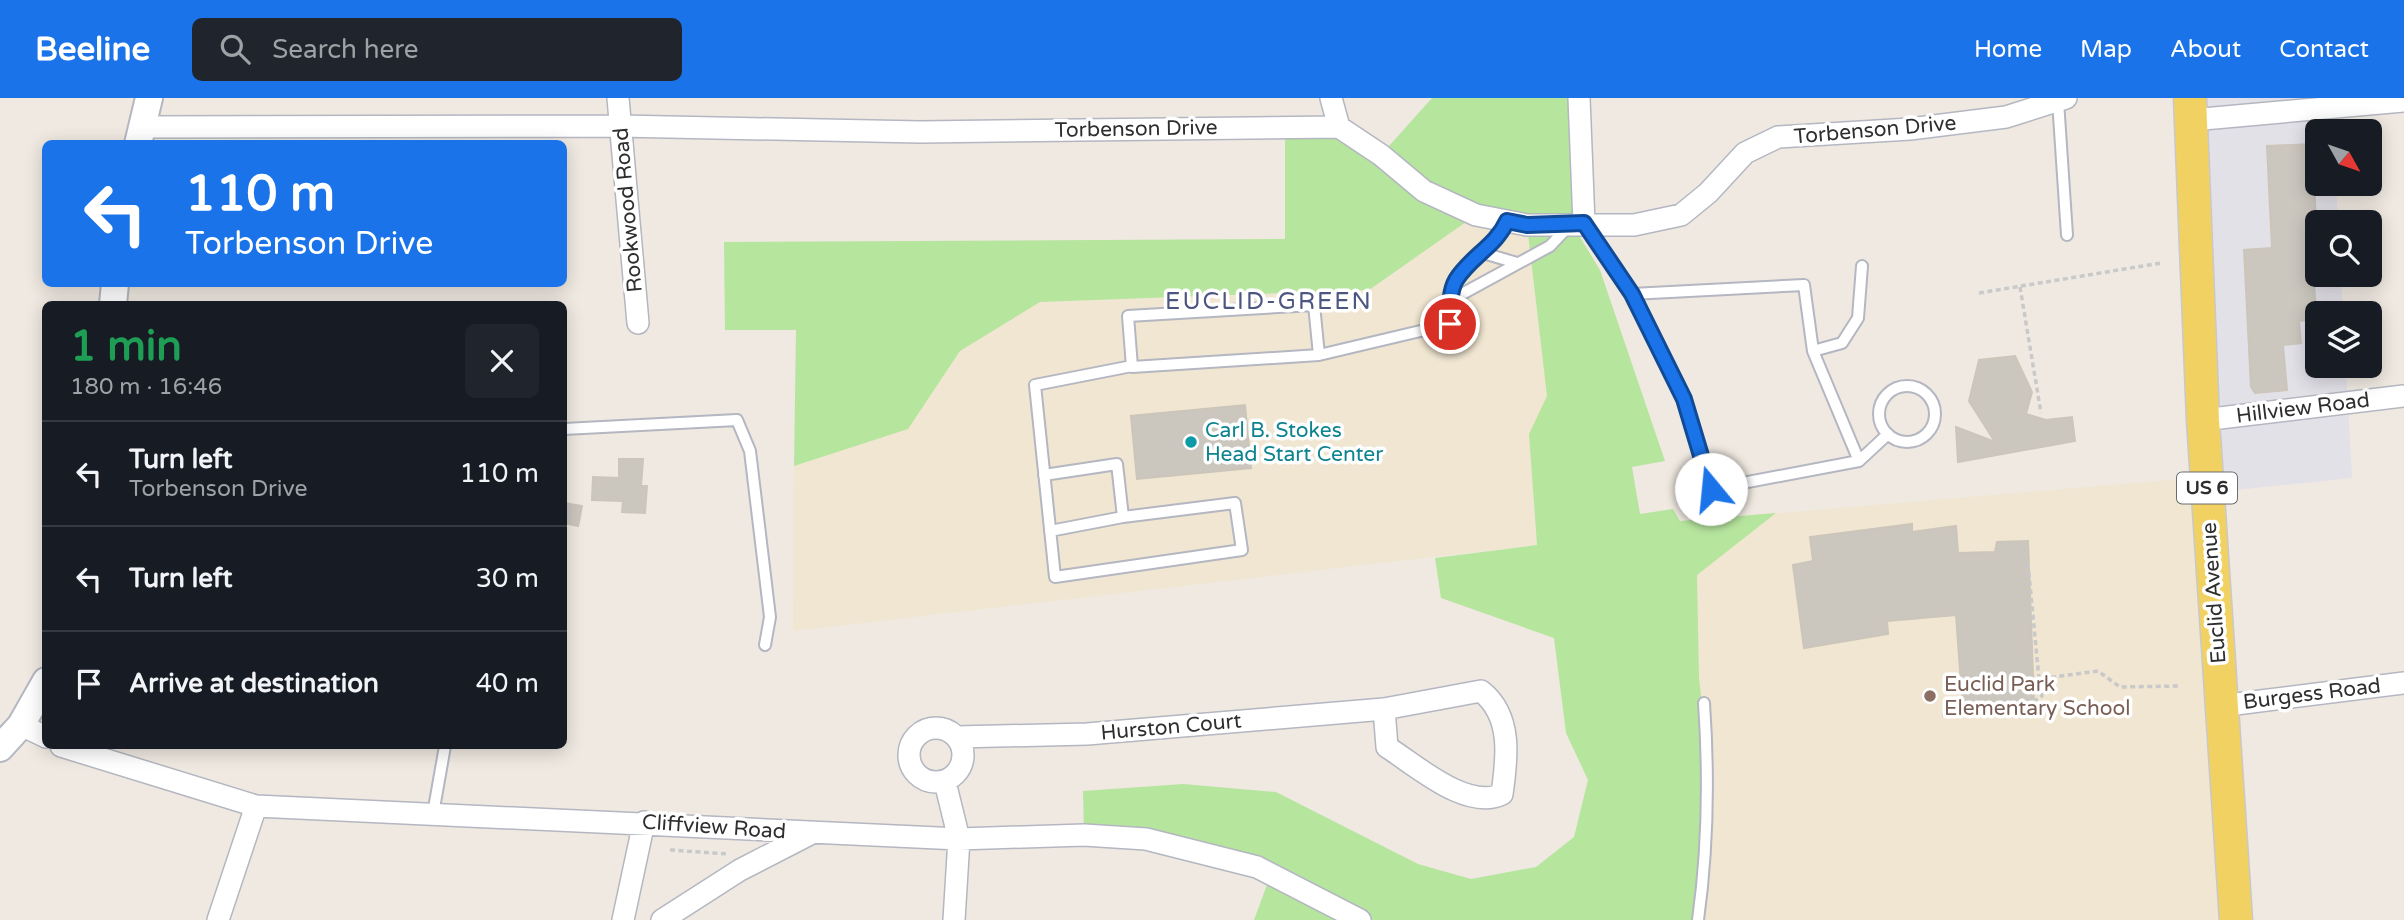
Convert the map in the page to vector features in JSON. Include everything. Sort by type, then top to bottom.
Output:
[{"type":"main road","name":"Euclid Avenue","points":[[2191,109],[2203,420],[2236,920]]},
{"type":"street","points":[[141,135],[149,98]]},
{"type":"street","name":"Rookwood Road","points":[[618,98],[638,323]]},
{"type":"street","points":[[1331,98],[1339,127]]},
{"type":"street","points":[[1578,223],[1579,98]]},
{"type":"street","name":"Torbenson Drive","points":[[141,135],[620,126],[920,132],[1339,127],[1381,155],[1424,191],[1476,215],[1527,225],[1634,225],[1681,215],[1708,193],[1745,153],[1778,137],[1910,129],[2006,117],[2062,99]]},
{"type":"street","points":[[2191,109],[2404,101]]},
{"type":"street","name":"Hillview Road","points":[[2203,420],[2404,396]]},
{"type":"street","name":"Burgess Road","points":[[2220,706],[2404,683]]},
{"type":"street","points":[[0,748],[21,725],[42,688]]},
{"type":"street","name":"Hurston Court","points":[[945,782],[927,782],[912,771],[908,753],[916,736],[923,731],[941,728],[957,737],[1087,734],[1384,709],[1481,691],[1491,699],[1505,734],[1502,794],[1492,799],[1467,797],[1387,747],[1384,709]]},
{"type":"street","points":[[21,725],[42,735]]},
{"type":"street","points":[[954,920],[959,839],[945,782],[959,771],[962,762],[963,754],[957,737]]},
{"type":"street","name":"Cliffview Road","points":[[71,749],[256,806],[644,822],[959,839],[1084,835],[1146,839],[1257,867],[1360,920]]},
{"type":"street","points":[[218,920],[256,806]]},
{"type":"street","points":[[623,920],[644,822]]},
{"type":"street","points":[[662,920],[740,870],[812,833]]},
{"type":"lane","points":[[2062,99],[2067,235]]},
{"type":"lane","points":[[1050,531],[1123,517],[1235,503],[1242,550],[1055,577],[1050,531],[1044,475],[1035,385],[1132,366],[1319,355],[1450,324],[1451,300],[1456,280],[1500,237],[1507,221]]},
{"type":"lane","points":[[1451,300],[1469,293],[1549,246],[1578,223],[1632,294],[1684,399],[1711,489],[1859,461],[1888,434]]},
{"type":"lane","points":[[1483,253],[1517,263]]},
{"type":"lane","points":[[1813,351],[1842,343],[1858,318],[1862,265]]},
{"type":"lane","points":[[1632,294],[1804,285],[1813,351],[1859,461]]},
{"type":"lane","points":[[1132,366],[1128,316],[1314,305],[1319,355]]},
{"type":"lane","points":[[1906,386],[1923,391],[1934,405],[1935,414],[1929,431],[1914,441],[1905,442],[1888,434],[1883,427],[1880,409],[1889,393],[1906,386]]},
{"type":"lane","points":[[567,429],[737,420],[750,451],[770,617],[765,645]]},
{"type":"lane","points":[[1044,475],[1117,464],[1123,517]]},
{"type":"lane","points":[[1698,920],[1705,870],[1707,791],[1704,703]]},
{"type":"lane","points":[[433,814],[444,749]]},
{"type":"path","points":[[1979,293],[2161,262]]},
{"type":"path","points":[[2020,287],[2041,413]]},
{"type":"path","points":[[1942,715],[2023,708],[2036,703],[2042,696],[2028,564]]},
{"type":"path","points":[[2039,679],[2098,671],[2120,687],[2178,686]]},
{"type":"path","points":[[670,850],[728,853]]},
{"type":"shaded area","points":[[2190,98],[2332,98],[2333,119],[2305,119],[2305,196],[2337,196],[2337,210],[2305,210],[2305,287],[2342,287],[2342,301],[2305,301],[2305,378],[2347,378],[2352,478],[2207,493]]},
{"type":"shaded area","points":[[1476,215],[1527,225],[1547,396],[1529,434],[1537,545],[793,631],[794,466],[907,429],[960,351],[1040,302],[1369,290]]},
{"type":"shaded area","name":"Euclid Park Elementary School","points":[[2206,477],[2236,920],[1659,920],[1626,526]]},
{"type":"green space","points":[[1432,98],[1579,98],[1584,223],[1572,224],[1600,270],[1665,461],[1632,467],[1640,514],[1673,509],[1680,521],[1776,513],[1697,575],[1699,678],[1708,758],[1698,920],[1254,920],[1271,874],[1084,835],[1083,791],[1183,784],[1276,792],[1418,864],[1471,879],[1536,867],[1574,837],[1588,780],[1566,733],[1554,638],[1441,598],[1435,558],[1537,545],[1529,434],[1547,396],[1527,225],[1476,215],[1369,290],[1040,302],[960,351],[908,429],[794,466],[796,330],[725,330],[724,242],[1285,239],[1285,127],[1339,127],[1381,155]]},
{"type":"building","points":[[2305,144],[2305,196],[2315,196],[2315,210],[2305,210],[2305,287],[2314,287],[2315,301],[2305,301],[2305,320],[2299,321],[2301,343],[2283,345],[2287,390],[2255,393],[2251,387],[2244,250],[2272,248],[2267,146]]},
{"type":"building","points":[[2015,356],[2032,392],[2026,414],[2046,420],[2072,417],[2075,441],[1958,462],[1956,427],[1995,442],[1969,401],[1979,360]]},
{"type":"building","name":"Carl B. Stokes Head Start Center","points":[[1245,405],[1251,468],[1137,479],[1131,416]]},
{"type":"building","points":[[619,459],[643,459],[641,486],[647,486],[645,513],[622,512],[623,501],[592,500],[593,477],[619,478]]},
{"type":"building","points":[[567,504],[582,506],[578,526],[567,524]]},
{"type":"building","points":[[1912,524],[1912,532],[1956,526],[1958,553],[1995,552],[1997,542],[2028,541],[2034,704],[1963,711],[1956,615],[1887,621],[1888,634],[1804,648],[1793,565],[1813,561],[1810,537]]},
{"type":"place","name":"Carl B. Stokes Head Start Center","points":[[1191,442]]},
{"type":"place","name":"Euclid Park Elementary School","points":[[1930,696]]},
{"type":"district","name":"EUCLID-GREEN","points":[[1269,301]]},
{"type":"route","points":[[1450,324],[1451,300],[1456,280],[1500,237],[1507,221],[1527,225],[1584,223],[1632,294],[1684,399],[1711,489]]}]
